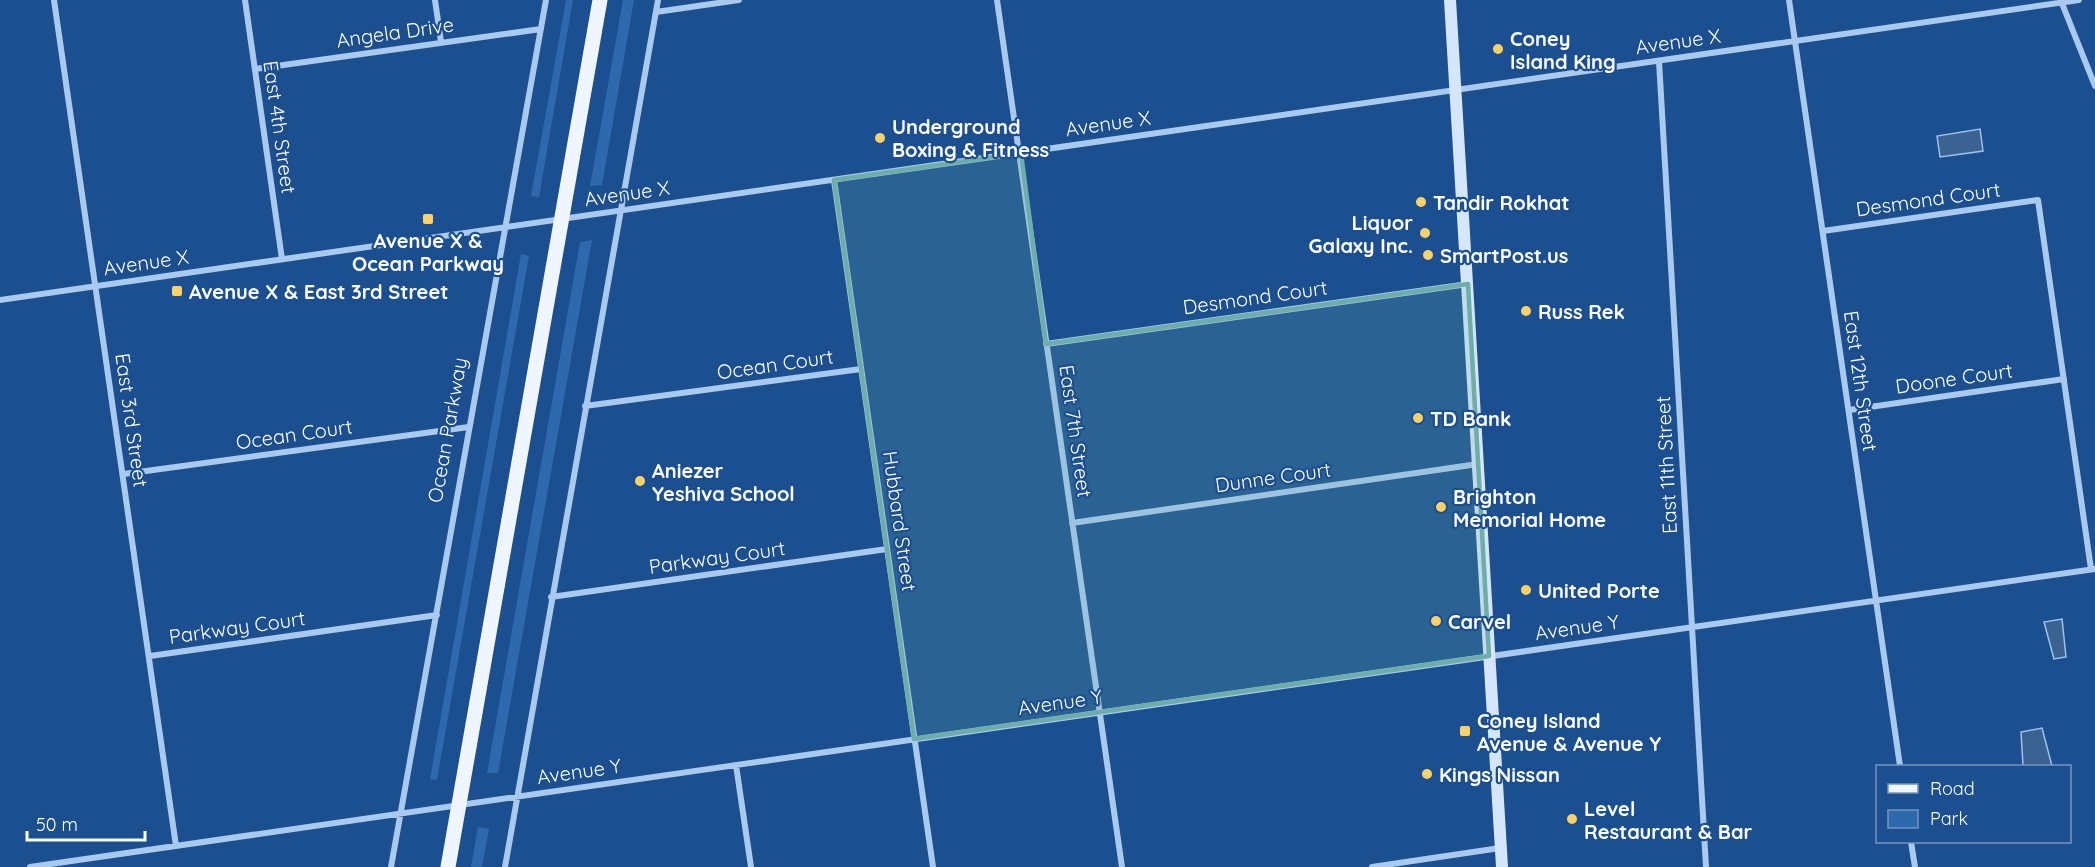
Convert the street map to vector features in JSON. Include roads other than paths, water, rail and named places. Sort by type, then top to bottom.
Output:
[{"type":"main road","points":[[448,867],[600,0]]},
{"type":"main road","points":[[1450,0],[1502,867]]},
{"type":"street","name":"East 3rd Street","points":[[54,0],[176,846]]},
{"type":"street","name":"East 4th Street","points":[[245,0],[282,259]]},
{"type":"street","points":[[435,0],[441,42]]},
{"type":"street","name":"Ocean Parkway","points":[[391,867],[503,227],[546,0]]},
{"type":"street","points":[[505,867],[658,0]]},
{"type":"street","points":[[656,12],[739,0]]},
{"type":"street","name":"East 7th Street","points":[[997,0],[1021,153],[1046,344],[1122,867]]},
{"type":"street","name":"East 12th Street","points":[[1790,0],[1900,765]]},
{"type":"street","name":"Avenue X","points":[[0,300],[2079,0]]},
{"type":"street","points":[[2061,1],[2095,86]]},
{"type":"street","name":"Angela Drive","points":[[255,69],[541,29]]},
{"type":"street","name":"East 11th Street","points":[[1659,61],[1706,867]]},
{"type":"street","name":"Hubbard Street","points":[[834,180],[933,867]]},
{"type":"street","name":"Desmond Court","points":[[1823,231],[2038,200],[2064,379]]},
{"type":"street","name":"Desmond Court","points":[[1046,344],[1468,284]]},
{"type":"street","name":"Ocean Court","points":[[585,406],[861,369]]},
{"type":"street","points":[[2064,379],[2093,569]]},
{"type":"street","name":"Doone Court","points":[[1849,410],[2064,379]]},
{"type":"street","name":"Ocean Court","points":[[124,474],[469,427]]},
{"type":"street","name":"Dunne Court","points":[[1072,523],[1478,464]]},
{"type":"street","name":"Parkway Court","points":[[551,597],[887,549]]},
{"type":"street","name":"Avenue Y","points":[[30,867],[2093,569]]},
{"type":"street","name":"Parkway Court","points":[[150,656],[436,615]]},
{"type":"street","points":[[736,765],[751,867]]},
{"type":"street","points":[[1911,843],[1915,867]]},
{"type":"street","points":[[1372,867],[1501,848]]},
{"type":"place","name":"Coney Island King","points":[[1498,49]]},
{"type":"place","name":"Underground Boxing & Fitness","points":[[880,138]]},
{"type":"place","name":"Tandir Rokhat","points":[[1421,202]]},
{"type":"place","name":"Avenue X & Ocean Parkway","points":[[428,219]]},
{"type":"place","name":"Liquor Galaxy Inc.","points":[[1425,233]]},
{"type":"place","name":"SmartPost.us","points":[[1428,255]]},
{"type":"place","name":"Avenue X & East 3rd Street","points":[[177,291]]},
{"type":"place","name":"Russ Rek","points":[[1526,311]]},
{"type":"place","name":"TD Bank","points":[[1418,418]]},
{"type":"place","name":"Aniezer Yeshiva School","points":[[640,481]]},
{"type":"place","name":"Brighton Memorial Home","points":[[1441,507]]},
{"type":"place","name":"United Porte","points":[[1526,590]]},
{"type":"place","name":"Carvel","points":[[1436,621]]},
{"type":"place","name":"Coney Island Avenue & Avenue Y","points":[[1465,731]]},
{"type":"place","name":"Kings Nissan","points":[[1427,774]]},
{"type":"place","name":"Level Restaurant & Bar","points":[[1572,819]]}]
